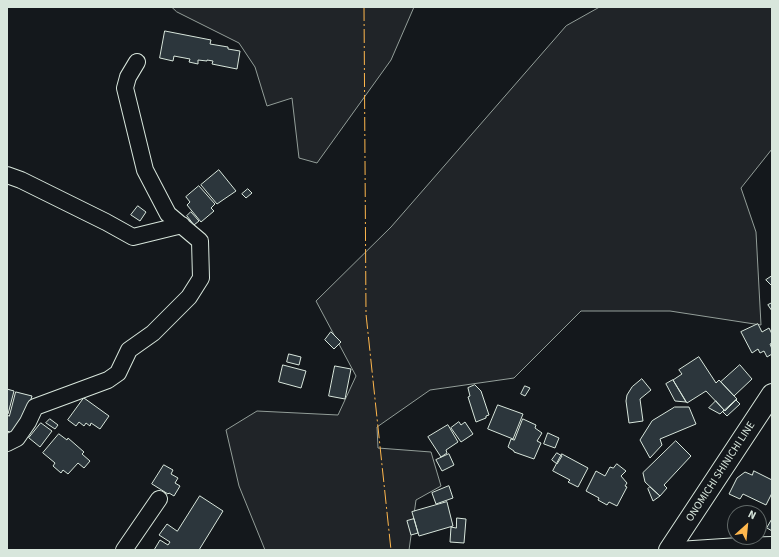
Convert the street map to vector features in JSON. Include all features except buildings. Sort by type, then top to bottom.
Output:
[{"type":"main road","name":"ONOMICHI SHINICHI LINE","points":[[669,550],[772,394]]},
{"type":"street","points":[[7,443],[17,438],[28,422],[35,407],[108,380],[118,373],[129,350],[153,333],[189,297],[201,278],[200,240],[168,214],[144,170],[125,88],[128,77],[137,62]]},
{"type":"street","points":[[7,175],[28,183],[133,237],[182,225]]},
{"type":"street","points":[[124,550],[159,499]]},
{"type":"street","points":[[678,550],[772,545]]},
{"type":"shaded area","points":[[172,7],[414,7],[391,60],[317,163],[299,158],[292,98],[267,106],[255,67],[239,43],[177,12]]},
{"type":"shaded area","points":[[600,7],[772,7],[772,149],[741,188],[756,232],[761,325],[670,311],[581,311],[514,378],[430,390],[377,427],[378,448],[431,452],[441,486],[416,500],[409,550],[265,550],[239,486],[226,430],[257,411],[338,415],[356,376],[316,301],[391,227],[566,26]]},
{"type":"power","points":[[364,7],[366,314],[391,550]]}]
